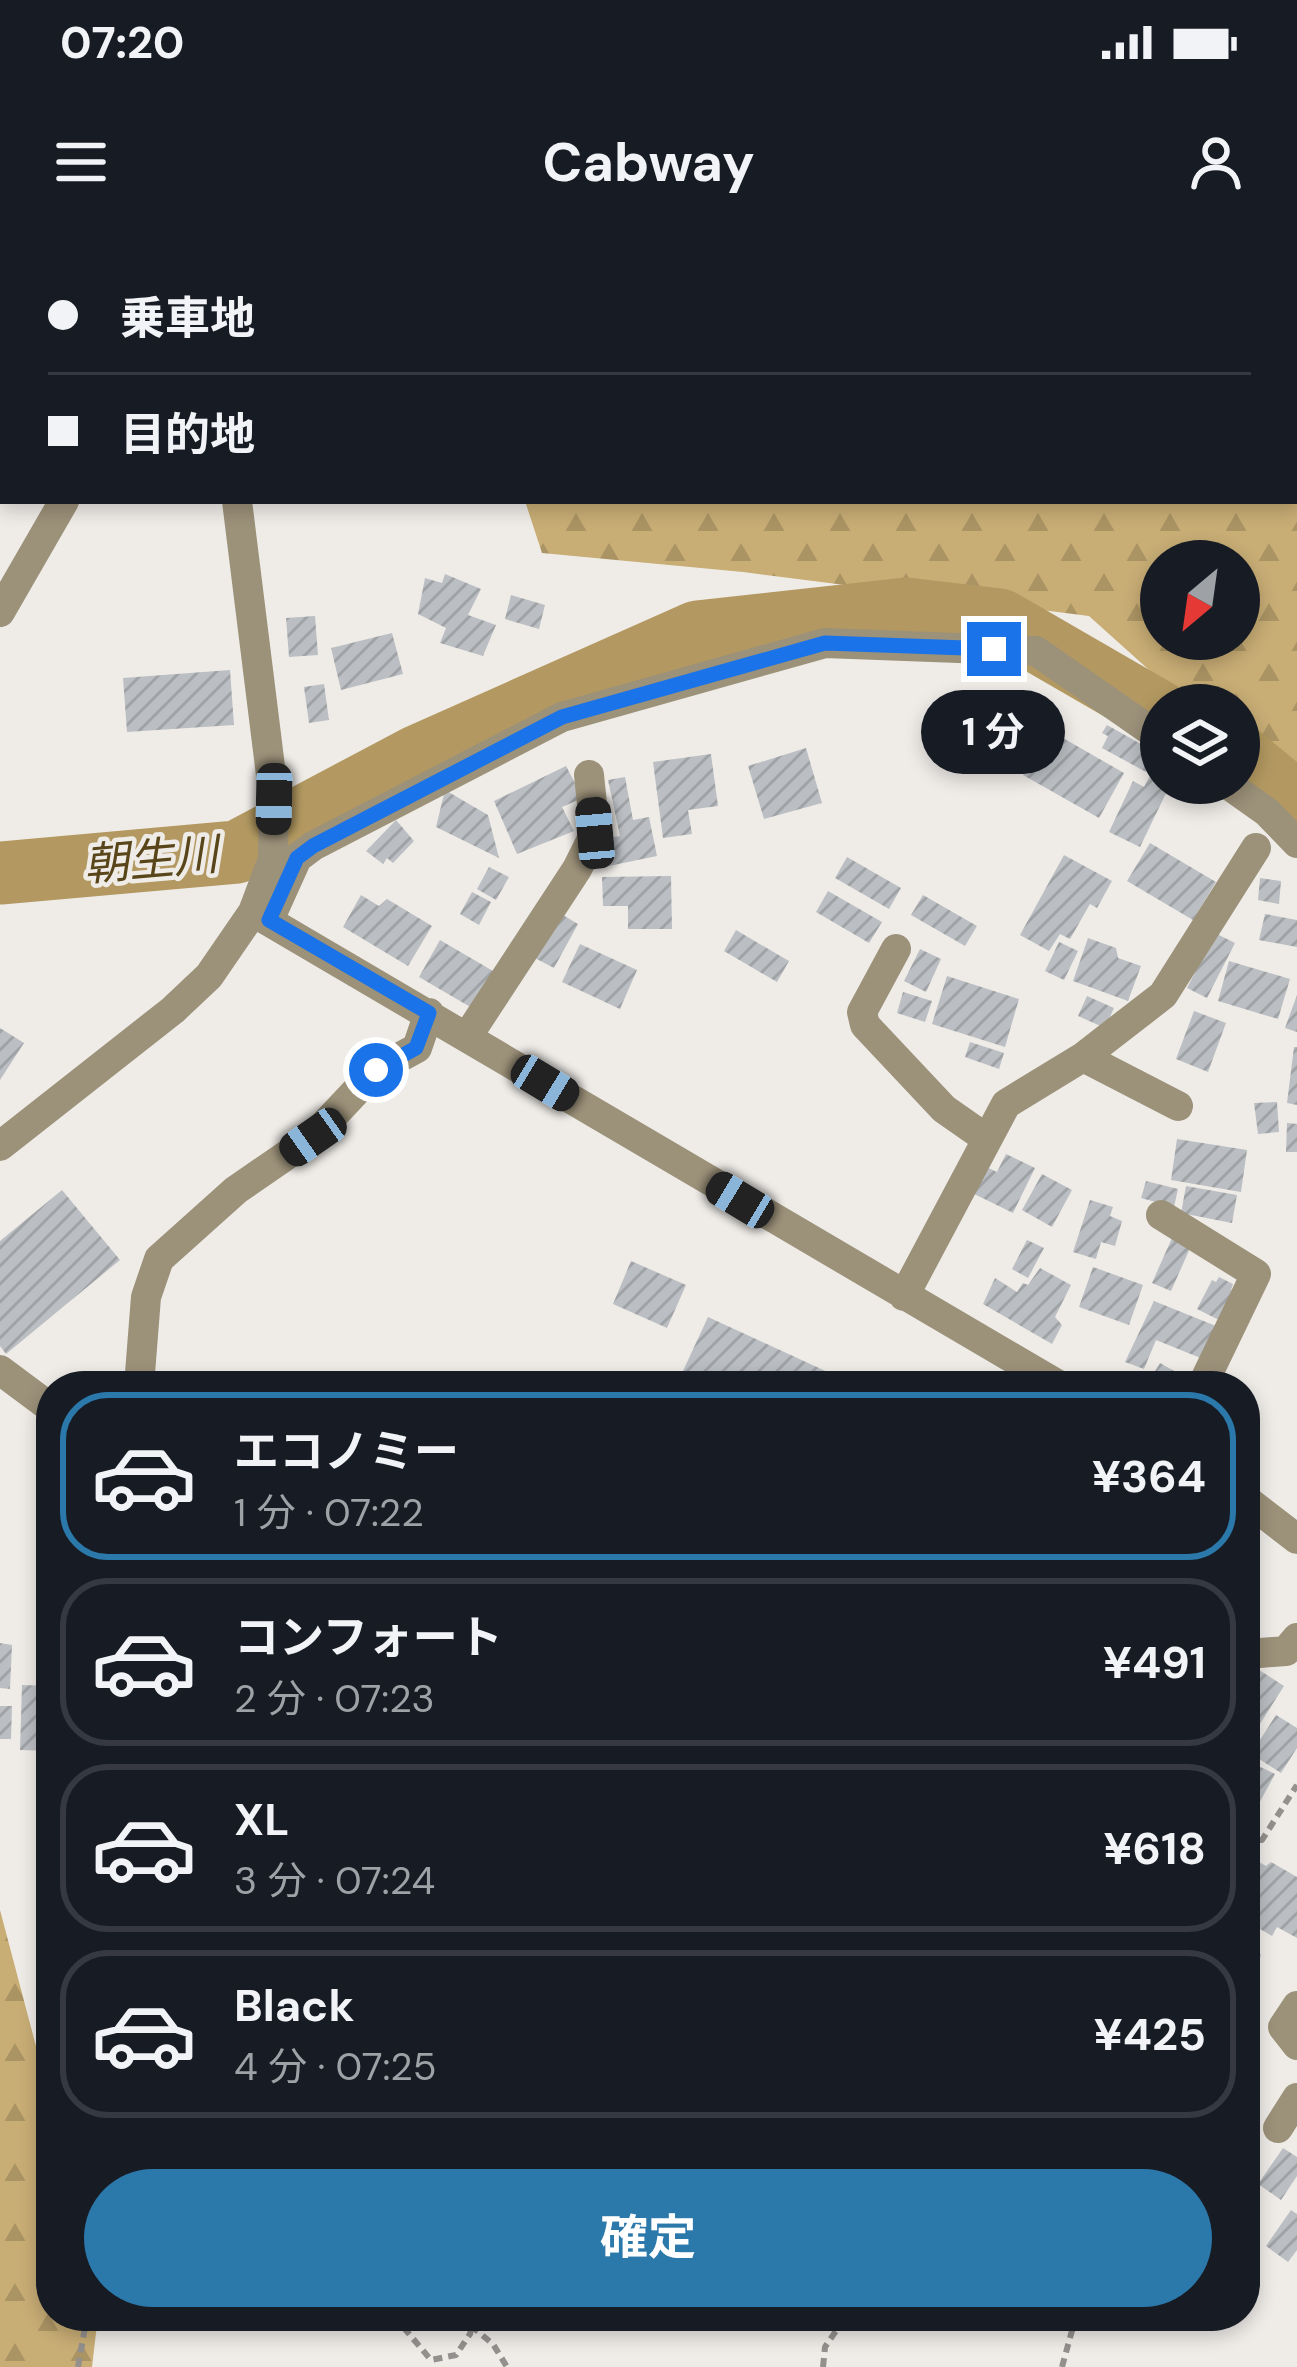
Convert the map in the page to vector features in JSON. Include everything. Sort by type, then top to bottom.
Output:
[{"type":"street","points":[[0,612],[62,504]]},
{"type":"street","points":[[237,504],[274,799],[273,860],[261,916]]},
{"type":"street","points":[[0,1146],[173,1010],[209,976],[261,916],[297,858],[562,717],[825,643],[1036,651],[1140,723]]},
{"type":"street","points":[[467,1037],[577,869],[595,833],[590,775]]},
{"type":"street","points":[[1256,804],[1297,843]]},
{"type":"street","points":[[904,1296],[1006,1104],[1083,1057],[1163,995],[1256,848]]},
{"type":"street","points":[[261,916],[904,1296],[1007,1371]]},
{"type":"street","points":[[896,949],[862,1012],[866,1025],[944,1108],[987,1139]]},
{"type":"street","points":[[140,1371],[146,1297],[159,1258],[236,1190],[313,1137],[376,1070],[416,1048],[429,1013]]},
{"type":"street","points":[[1083,1057],[1178,1106]]},
{"type":"street","points":[[1161,1214],[1256,1274],[1209,1371]]},
{"type":"street","points":[[0,1370],[36,1397]]},
{"type":"street","points":[[1260,1511],[1297,1539]]},
{"type":"street","points":[[1260,1653],[1286,1652],[1297,1638]]},
{"type":"street","points":[[1297,2006],[1283,2027],[1297,2045]]},
{"type":"street","points":[[1278,2128],[1297,2098]]},
{"type":"path","points":[[1260,1840],[1297,1785]]},
{"type":"path","points":[[78,2367],[84,2331]]},
{"type":"path","points":[[407,2331],[431,2360],[456,2355],[468,2331]]},
{"type":"path","points":[[477,2331],[493,2344],[507,2367]]},
{"type":"path","points":[[823,2367],[825,2347],[835,2331]]},
{"type":"path","points":[[1062,2367],[1072,2331]]},
{"type":"green space","points":[[526,504],[1297,504],[1297,803],[1260,770],[1260,684],[1165,684],[1089,616],[743,572],[542,553]]},
{"type":"green space","points":[[0,1910],[36,2046],[36,2331],[96,2331],[92,2367],[0,2367]]},
{"type":"building","points":[[445,574],[481,589],[468,615],[496,625],[483,656],[440,643],[446,628],[418,614],[425,578],[442,583]]},
{"type":"building","points":[[511,595],[545,605],[539,629],[505,619]]},
{"type":"building","points":[[315,616],[318,655],[289,657],[286,618]]},
{"type":"building","points":[[392,633],[403,674],[341,690],[331,648]]},
{"type":"building","points":[[230,670],[234,725],[127,732],[123,678]]},
{"type":"building","points":[[324,684],[329,720],[309,723],[304,687]]},
{"type":"building","points":[[1107,725],[1140,743],[1140,769],[1102,748],[1108,736],[1102,733]]},
{"type":"building","points":[[1049,730],[1124,773],[1099,818],[1023,775]]},
{"type":"building","points":[[806,748],[822,803],[764,819],[748,766]]},
{"type":"building","points":[[711,754],[718,806],[688,810],[692,834],[663,838],[653,762]]},
{"type":"building","points":[[566,766],[583,798],[562,807],[574,831],[517,854],[494,801]]},
{"type":"building","points":[[625,777],[633,820],[649,817],[657,856],[604,867],[599,840],[620,836],[608,780]]},
{"type":"building","points":[[1133,781],[1140,785],[1140,804],[1161,804],[1140,847],[1109,832]]},
{"type":"building","points":[[445,790],[488,815],[499,858],[436,827]]},
{"type":"building","points":[[396,820],[414,841],[393,863],[387,858],[383,864],[366,851]]},
{"type":"building","points":[[1150,843],[1216,882],[1193,920],[1127,881]]},
{"type":"building","points":[[1064,855],[1112,881],[1097,908],[1090,904],[1070,939],[1060,934],[1049,951],[1020,935]]},
{"type":"building","points":[[847,857],[901,888],[889,909],[835,878]]},
{"type":"building","points":[[489,867],[509,877],[496,900],[477,889]]},
{"type":"building","points":[[671,876],[672,929],[628,929],[628,906],[603,906],[602,877]]},
{"type":"building","points":[[1260,878],[1281,881],[1279,904],[1258,900]]},
{"type":"building","points":[[828,891],[882,922],[869,943],[816,912]]},
{"type":"building","points":[[472,892],[491,902],[479,925],[460,914]]},
{"type":"building","points":[[361,895],[379,906],[387,899],[432,926],[408,966],[343,927]]},
{"type":"building","points":[[923,895],[977,926],[965,946],[911,915]]},
{"type":"building","points":[[558,912],[578,924],[554,968],[533,957]]},
{"type":"building","points":[[1265,914],[1297,920],[1297,947],[1259,940]]},
{"type":"building","points":[[736,930],[789,961],[777,982],[724,951]]},
{"type":"building","points":[[1215,933],[1235,943],[1207,998],[1187,988]]},
{"type":"building","points":[[1088,938],[1116,948],[1118,958],[1141,966],[1128,1001],[1073,981]]},
{"type":"building","points":[[440,940],[493,971],[472,1008],[419,977]]},
{"type":"building","points":[[1059,942],[1078,951],[1064,980],[1045,971]]},
{"type":"building","points":[[580,944],[637,970],[620,1009],[562,982]]},
{"type":"building","points":[[920,949],[941,959],[926,992],[904,981]]},
{"type":"building","points":[[1229,961],[1290,979],[1278,1019],[1218,1001]]},
{"type":"building","points":[[947,976],[1019,999],[1005,1047],[932,1024]]},
{"type":"building","points":[[903,992],[932,1001],[925,1022],[897,1013]]},
{"type":"building","points":[[1297,995],[1297,1032],[1285,1028]]},
{"type":"building","points":[[1087,996],[1114,1008],[1105,1028],[1078,1016]]},
{"type":"building","points":[[1194,1011],[1226,1023],[1208,1072],[1176,1059]]},
{"type":"building","points":[[0,1028],[24,1043],[0,1080]]},
{"type":"building","points":[[970,1042],[1004,1053],[999,1069],[965,1057]]},
{"type":"building","points":[[1297,1047],[1297,1105],[1287,1103]]},
{"type":"building","points":[[1277,1102],[1279,1132],[1258,1134],[1254,1103]]},
{"type":"building","points":[[1287,1123],[1297,1124],[1297,1152],[1286,1152]]},
{"type":"building","points":[[1177,1139],[1247,1150],[1241,1192],[1171,1180]]},
{"type":"building","points":[[1006,1154],[1035,1168],[1013,1213],[968,1191],[982,1165],[997,1172]]},
{"type":"building","points":[[1042,1174],[1072,1190],[1052,1227],[1022,1210]]},
{"type":"building","points":[[1146,1181],[1178,1189],[1174,1207],[1141,1198]]},
{"type":"building","points":[[1186,1186],[1237,1195],[1232,1223],[1181,1213]]},
{"type":"building","points":[[62,1190],[120,1260],[6,1354],[0,1346],[0,1241]]},
{"type":"building","points":[[1090,1200],[1113,1207],[1110,1216],[1122,1221],[1115,1246],[1101,1242],[1096,1259],[1073,1252]]},
{"type":"building","points":[[1172,1238],[1191,1246],[1171,1291],[1152,1283]]},
{"type":"building","points":[[1027,1240],[1044,1248],[1028,1278],[1012,1269]]},
{"type":"building","points":[[631,1261],[686,1285],[667,1328],[613,1304]]},
{"type":"building","points":[[1093,1267],[1143,1285],[1129,1325],[1079,1307]]},
{"type":"building","points":[[1040,1268],[1071,1285],[1055,1317],[1062,1325],[1052,1344],[983,1304],[995,1278],[1017,1292]]},
{"type":"building","points":[[1219,1277],[1233,1284],[1234,1292],[1219,1320],[1197,1309],[1212,1280]]},
{"type":"building","points":[[1154,1301],[1216,1326],[1203,1359],[1156,1340],[1144,1369],[1125,1362]]},
{"type":"building","points":[[708,1317],[825,1371],[683,1371]]},
{"type":"building","points":[[0,1643],[12,1645],[10,1689],[0,1688]]},
{"type":"building","points":[[1260,1671],[1284,1686],[1260,1724]]},
{"type":"building","points":[[22,1685],[36,1685],[36,1751],[20,1750]]},
{"type":"building","points":[[0,1706],[12,1706],[11,1739],[0,1739]]},
{"type":"building","points":[[1276,1715],[1297,1728],[1297,1748],[1281,1773],[1260,1760],[1260,1740]]},
{"type":"building","points":[[1260,1767],[1275,1774],[1260,1802]]},
{"type":"building","points":[[1271,1862],[1297,1877],[1297,1938],[1277,1927],[1272,1936],[1260,1929],[1260,1863],[1266,1866]]},
{"type":"building","points":[[1283,2148],[1297,2157],[1297,2176],[1281,2200],[1260,2181]]},
{"type":"building","points":[[1291,2210],[1297,2214],[1297,2250],[1288,2262],[1266,2246]]},
{"type":"waterway","name":"朝生川","points":[[0,873],[237,852],[416,757],[697,632],[906,609],[1000,620],[1140,701]]},
{"type":"waterway","name":"朝生川","points":[[1260,772],[1297,803]]},
{"type":"route","points":[[376,1070],[416,1048],[429,1013],[269,920],[297,858],[313,846],[562,717],[825,643],[994,649]]}]
